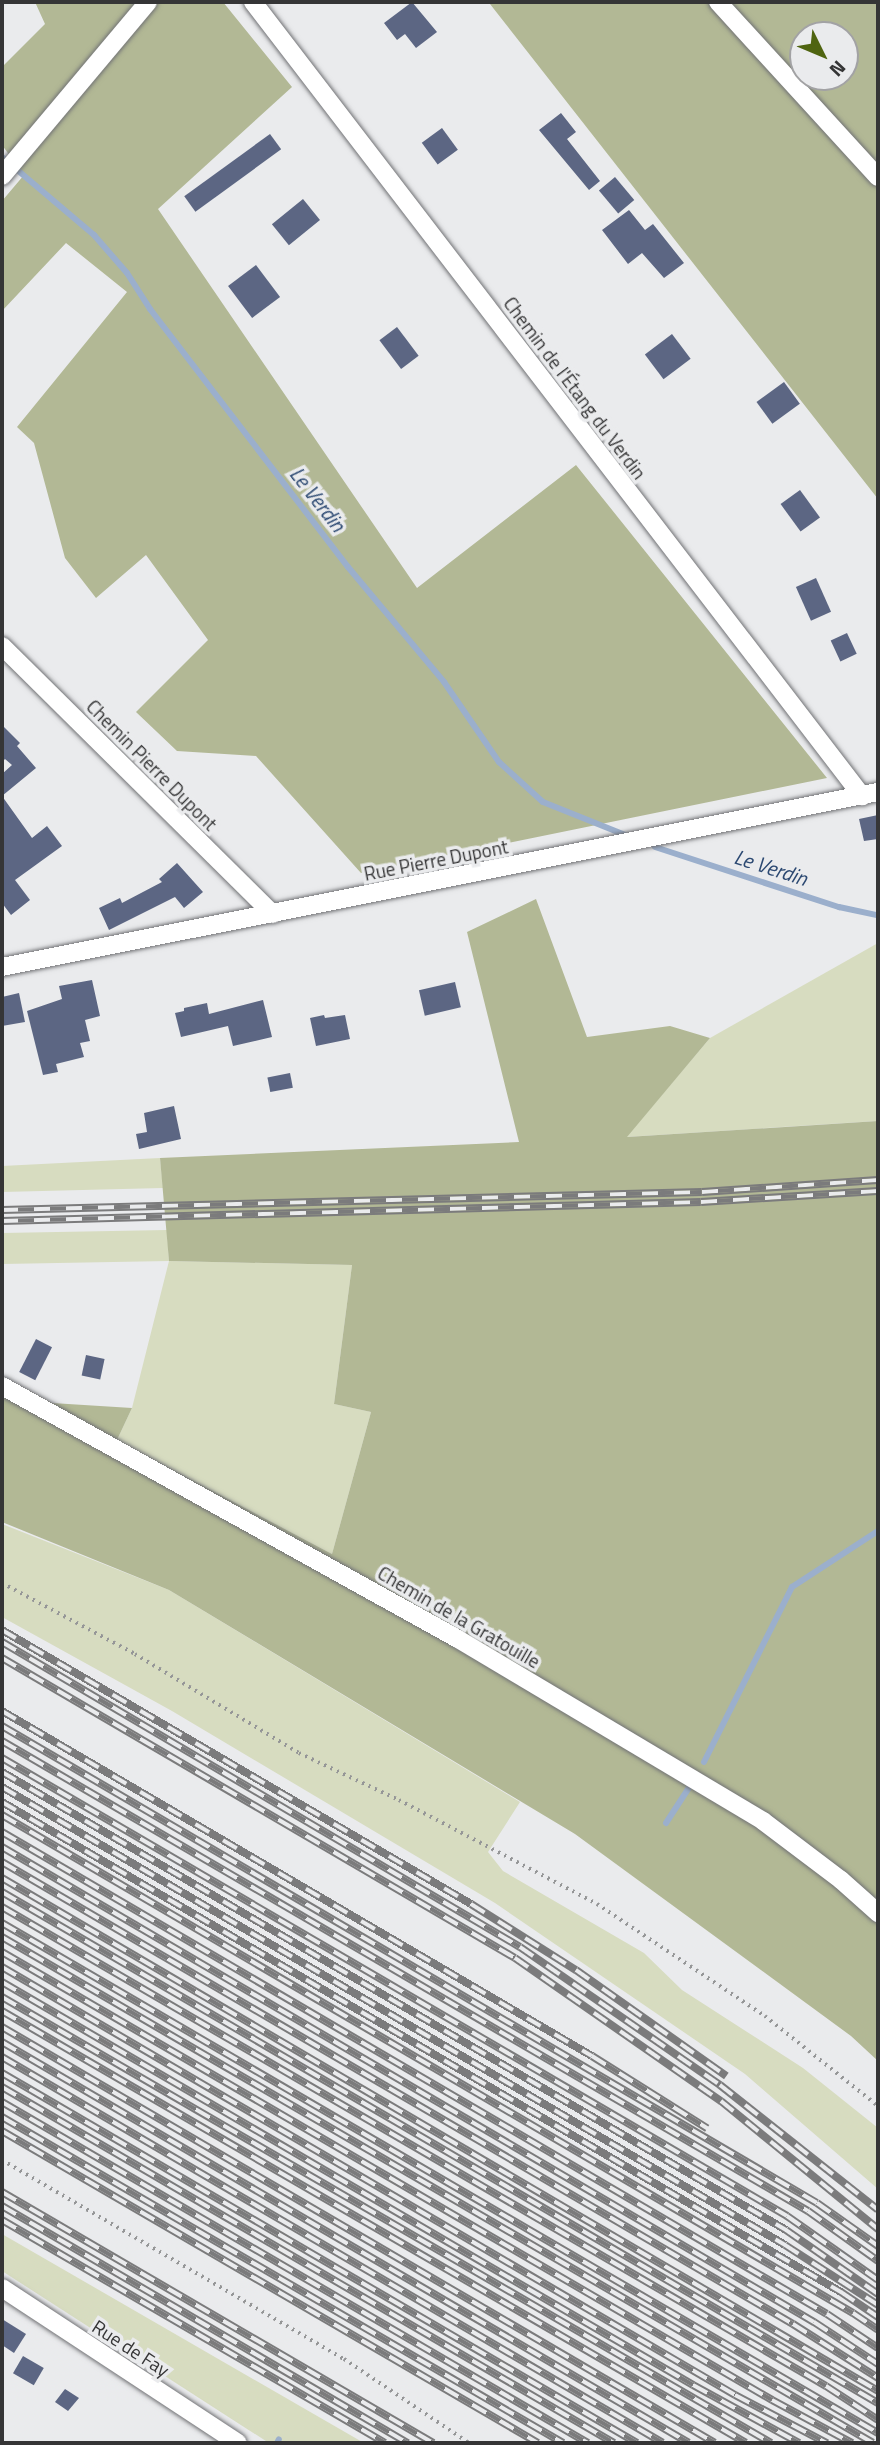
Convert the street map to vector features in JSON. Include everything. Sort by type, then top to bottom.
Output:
[{"type":"street","points":[[8,168],[148,2]]},
{"type":"street","points":[[718,2],[878,177]]},
{"type":"street","name":"Chemin de l'Étang du Verdin","points":[[253,3],[870,794]]},
{"type":"street","name":"Chemin Pierre Dupont","points":[[2,646],[273,914]]},
{"type":"street","name":"Rue Pierre Dupont","points":[[2,967],[870,794]]},
{"type":"street","name":"Chemin de la Gratouille","points":[[2,1386],[458,1639],[751,1814],[841,1880],[878,1913]]},
{"type":"street","name":"Rue de Fay","points":[[2,2288],[238,2443]]},
{"type":"path","points":[[2,1583],[135,1654],[299,1753],[400,1800],[597,1905],[765,2015],[878,2106]]},
{"type":"path","points":[[2,2160],[344,2359],[469,2443]]},
{"type":"green space","points":[[35,2],[223,2],[292,87],[158,209],[417,588],[576,465],[827,778],[361,873],[256,756],[177,751],[136,712],[208,640],[146,555],[96,598],[65,558],[34,443],[17,427],[127,292],[66,243],[2,311],[2,201],[24,175],[2,145],[2,67],[45,24]]},
{"type":"green space","points":[[878,2],[878,499],[490,4]]},
{"type":"green space","points":[[536,899],[587,1037],[670,1026],[710,1038],[627,1137],[878,1121],[878,2061],[851,2036],[575,1834],[169,1590],[2,1522],[2,1376],[52,1403],[132,1408],[117,1440],[332,1554],[371,1412],[334,1404],[352,1265],[169,1261],[160,1158],[519,1142],[467,932]]},
{"type":"green space","points":[[878,943],[878,1121],[626,1137],[710,1038]]},
{"type":"green space","points":[[160,1158],[163,1188],[2,1192],[2,1166]]},
{"type":"green space","points":[[167,1230],[169,1261],[2,1264],[2,1233]]},
{"type":"green space","points":[[169,1261],[352,1265],[334,1404],[371,1412],[332,1554],[117,1440],[132,1408]]},
{"type":"green space","points":[[2,1524],[169,1590],[520,1802],[488,1852],[503,1871],[644,1953],[682,1990],[803,2068],[878,2128],[878,2189],[745,2074],[495,1903],[172,1711],[2,1617]]},
{"type":"green space","points":[[2,2234],[364,2443],[269,2443],[2,2271]]},
{"type":"building","points":[[412,2],[437,32],[416,48],[405,34],[397,40],[384,23]]},
{"type":"building","points":[[561,113],[576,132],[567,139],[600,181],[589,190],[539,130]]},
{"type":"building","points":[[442,128],[458,150],[438,165],[422,143]]},
{"type":"building","points":[[270,134],[281,149],[195,212],[184,196]]},
{"type":"building","points":[[615,177],[634,200],[618,213],[599,190]]},
{"type":"building","points":[[303,199],[320,220],[289,245],[272,224]]},
{"type":"building","points":[[629,210],[645,230],[653,224],[684,263],[664,278],[642,253],[628,264],[602,230]]},
{"type":"building","points":[[256,265],[280,297],[252,318],[228,286]]},
{"type":"building","points":[[397,327],[419,356],[401,369],[379,340]]},
{"type":"building","points":[[672,334],[691,359],[664,379],[645,354]]},
{"type":"building","points":[[784,382],[800,404],[772,424],[756,402]]},
{"type":"building","points":[[800,490],[820,518],[801,532],[781,504]]},
{"type":"building","points":[[816,578],[831,612],[811,621],[796,587]]},
{"type":"building","points":[[847,633],[857,654],[840,661],[831,641]]},
{"type":"building","points":[[2,725],[20,743],[17,746],[36,768],[2,796],[2,774],[12,765],[5,759],[2,762]]},
{"type":"building","points":[[2,796],[32,838],[47,826],[62,846],[15,880],[30,900],[11,915],[2,903]]},
{"type":"building","points":[[878,815],[878,839],[864,841],[859,819]]},
{"type":"building","points":[[177,863],[203,892],[184,908],[175,897],[109,930],[99,908],[120,898],[122,903],[162,882],[159,879]]},
{"type":"building","points":[[92,980],[100,1016],[85,1020],[90,1041],[80,1043],[84,1057],[56,1064],[58,1072],[43,1075],[27,1011],[62,999],[59,986]]},
{"type":"building","points":[[455,982],[461,1007],[425,1016],[419,990]]},
{"type":"building","points":[[19,993],[25,1022],[2,1026],[2,997]]},
{"type":"building","points":[[263,1000],[272,1037],[233,1046],[228,1026],[181,1037],[175,1013],[184,1011],[184,1008],[207,1003],[209,1014]]},
{"type":"building","points":[[324,1015],[325,1018],[345,1015],[350,1039],[316,1046],[310,1018]]},
{"type":"building","points":[[290,1073],[293,1088],[270,1092],[267,1077]]},
{"type":"building","points":[[174,1106],[181,1139],[139,1149],[136,1134],[147,1132],[144,1113]]},
{"type":"building","points":[[36,1339],[52,1347],[35,1380],[19,1372]]},
{"type":"building","points":[[86,1355],[105,1359],[100,1379],[82,1376]]},
{"type":"building","points":[[2,2319],[26,2334],[14,2353],[2,2345]]},
{"type":"building","points":[[23,2356],[44,2368],[34,2385],[13,2373]]},
{"type":"building","points":[[65,2389],[79,2398],[68,2411],[55,2402]]},
{"type":"waterway","name":"Le Verdin","points":[[2,157],[94,235],[127,273],[150,309],[348,567],[444,682],[499,762],[543,802],[625,835]]},
{"type":"waterway","name":"Le Verdin","points":[[655,847],[839,907],[878,915]]},
{"type":"waterway","points":[[704,1762],[792,1587],[878,1531]]},
{"type":"waterway","points":[[666,1823],[692,1783]]},
{"type":"waterway","points":[[277,2443],[279,2439]]},
{"type":"railway","points":[[2,1210],[702,1192],[878,1180]]},
{"type":"railway","points":[[2,1221],[701,1202],[878,1191]]},
{"type":"railway","points":[[2,1630],[471,1904],[576,1970],[726,2076]]},
{"type":"railway","points":[[2,1642],[520,1947],[720,2085],[878,2210]]},
{"type":"railway","points":[[2,1658],[515,1958],[721,2101],[878,2229]]},
{"type":"railway","points":[[2,1711],[592,2056],[707,2128]]},
{"type":"railway","points":[[2,1726],[817,2203],[878,2246]]},
{"type":"railway","points":[[2,1741],[808,2211],[878,2261]]},
{"type":"railway","points":[[2,1758],[787,2216],[878,2280]]},
{"type":"railway","points":[[2,1772],[786,2230],[878,2294]]},
{"type":"railway","points":[[2,1787],[785,2245],[878,2305]]},
{"type":"railway","points":[[2,1802],[841,2292],[878,2317]]},
{"type":"railway","points":[[2,1815],[878,2330]]},
{"type":"railway","points":[[2,1832],[827,2314],[878,2348]]},
{"type":"railway","points":[[2,1847],[814,2322],[878,2364]]},
{"type":"railway","points":[[2,1862],[793,2324],[878,2378]]},
{"type":"railway","points":[[2,1878],[878,2391]]},
{"type":"railway","points":[[2,1892],[878,2403]]},
{"type":"railway","points":[[2,1907],[826,2386],[878,2420]]},
{"type":"railway","points":[[2,1923],[878,2433]]},
{"type":"railway","points":[[2,1937],[873,2443]]},
{"type":"railway","points":[[2,1952],[772,2400],[852,2443]]},
{"type":"railway","points":[[2,1967],[735,2395],[827,2443]]},
{"type":"railway","points":[[2,1982],[693,2385],[799,2443]]},
{"type":"railway","points":[[2,1997],[771,2443]]},
{"type":"railway","points":[[2,2011],[746,2443]]},
{"type":"railway","points":[[2,2027],[715,2443]]},
{"type":"railway","points":[[2,2042],[689,2443]]},
{"type":"railway","points":[[2,2057],[663,2443]]},
{"type":"railway","points":[[2,2073],[637,2443]]},
{"type":"railway","points":[[2,2087],[614,2443]]},
{"type":"railway","points":[[2,2102],[588,2443]]},
{"type":"railway","points":[[2,2117],[563,2443]]},
{"type":"railway","points":[[2,2131],[538,2443]]},
{"type":"railway","points":[[2,2192],[433,2443]]},
{"type":"railway","points":[[2,2206],[408,2443]]},
{"type":"railway","points":[[2,2220],[385,2443]]}]
